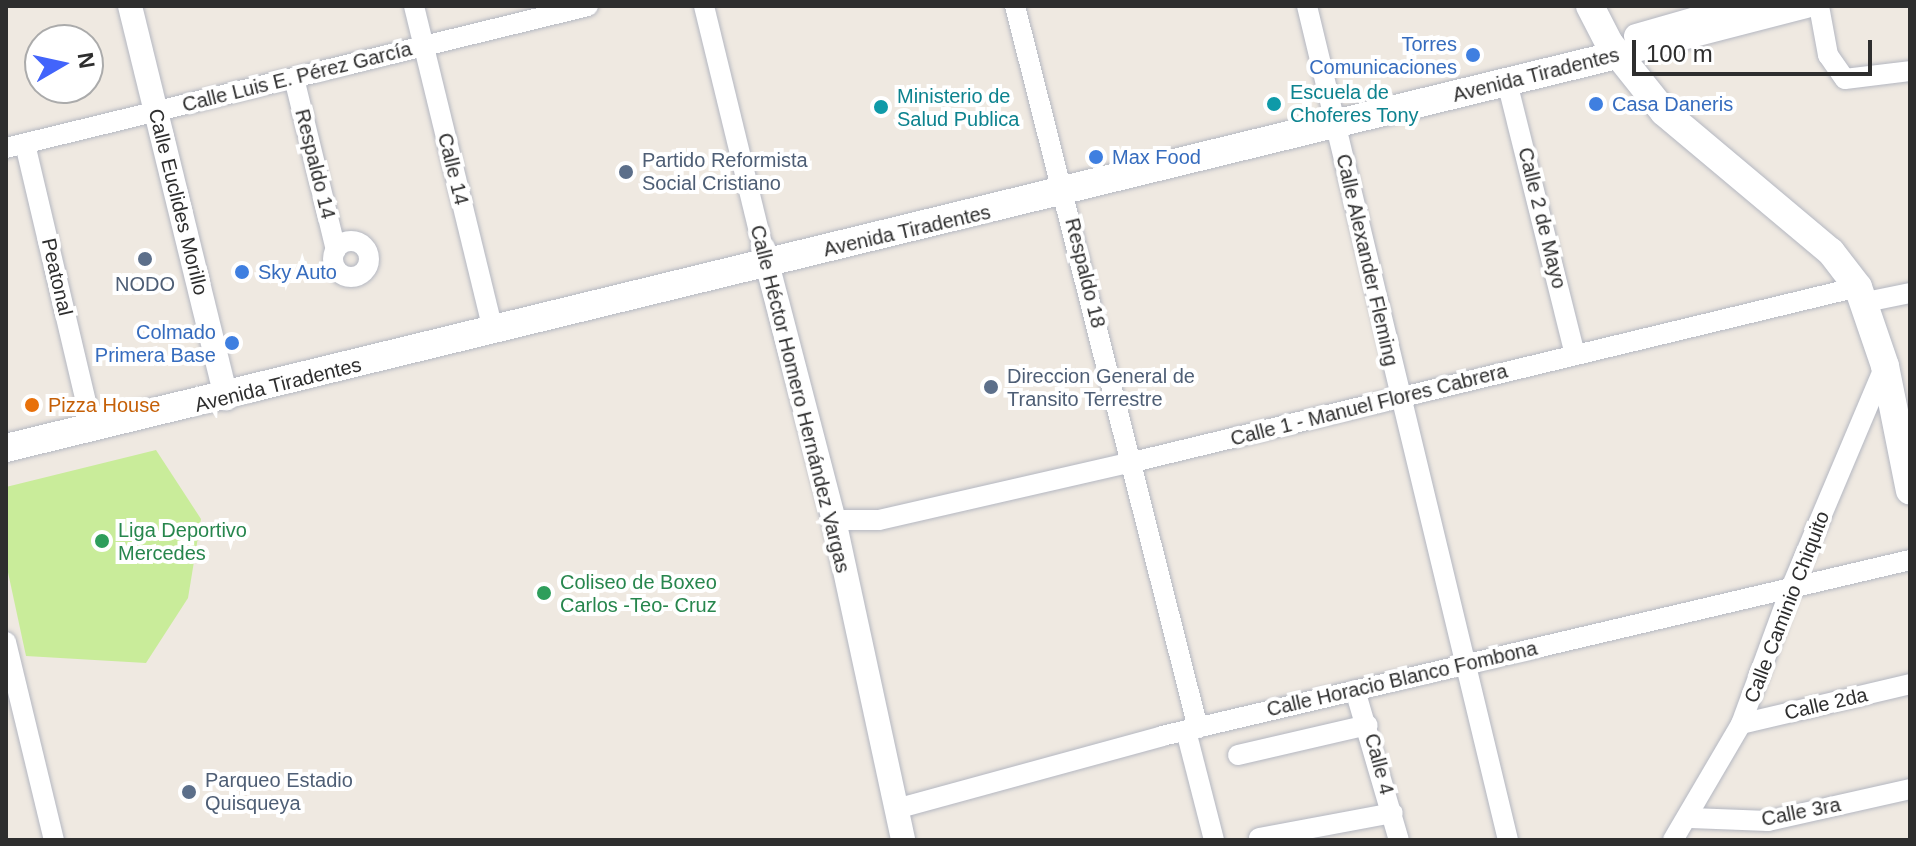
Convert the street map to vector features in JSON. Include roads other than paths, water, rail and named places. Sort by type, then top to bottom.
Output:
[{"type":"main road","points":[[1590,6],[1613,49],[1683,132],[1831,252],[1862,295],[1885,366],[1910,491]]},
{"type":"main road","name":"Avenida Tiradentes","points":[[1334,119],[1507,82],[1613,49]]},
{"type":"main road","name":"Avenida Tiradentes","points":[[6,448],[224,389],[1613,49]]},
{"type":"main road","name":"Avenida Tiradentes","points":[[6,430],[88,411],[224,389]]},
{"type":"street","name":"Calle Euclides Morillo","points":[[130,6],[224,389]]},
{"type":"street","name":"Calle 14","points":[[414,6],[491,323]]},
{"type":"street","name":"Calle Luis E. Pérez García","points":[[16,146],[588,6]]},
{"type":"street","name":"Calle Héctor Homero Hernández Vargas","points":[[704,6],[836,532],[903,840]]},
{"type":"street","name":"Respaldo 18","points":[[1015,6],[1133,462],[1214,840]]},
{"type":"street","name":"Calle Alexander Fleming","points":[[1307,6],[1399,398],[1508,840]]},
{"type":"street","name":"Avenida Tiradentes","points":[[1613,49],[1741,6]]},
{"type":"street","name":"Avenida Tiradentes","points":[[1613,49],[1806,6]]},
{"type":"street","points":[[1819,6],[1836,73],[1855,80],[1910,71]]},
{"type":"street","name":"Respaldo 14","points":[[294,78],[336,250]]},
{"type":"street","name":"Calle 2 de Mayo","points":[[1507,82],[1575,355]]},
{"type":"street","name":"Peatonal","points":[[16,146],[88,411]]},
{"type":"street","name":"Calle 1 - Manuel Flores Cabrera","points":[[836,532],[1575,355],[1862,295],[1910,293]]},
{"type":"street","name":"Calle Caminio Chiquito","points":[[1673,840],[1691,818],[1741,724],[1791,588],[1885,366]]},
{"type":"street","name":"Calle Horacio Blanco Fombona","points":[[896,809],[1192,729],[1910,560]]},
{"type":"street","points":[[6,642],[54,840]]},
{"type":"street","name":"Calle 2da","points":[[1741,724],[1910,684]]},
{"type":"street","name":"Calle 4","points":[[1355,690],[1368,725],[1399,840]]},
{"type":"street","points":[[1238,755],[1368,725]]},
{"type":"street","points":[[6,732],[26,727]]},
{"type":"street","name":"Calle 3ra","points":[[1691,818],[1768,821],[1910,789]]},
{"type":"street","points":[[1259,838],[1393,813]]},
{"type":"place","name":"Torres Comunicaciones","points":[[1473,55]]},
{"type":"place","name":"Escuela de Choferes Tony","points":[[1274,104]]},
{"type":"place","name":"Casa Daneris","points":[[1596,104]]},
{"type":"place","name":"Ministerio de Salud Publica","points":[[881,107]]},
{"type":"place","name":"Max Food","points":[[1096,157]]},
{"type":"place","name":"Partido Reformista Social Cristiano","points":[[626,172]]},
{"type":"place","name":"NODO","points":[[145,259]]},
{"type":"place","name":"Sky Auto","points":[[242,272]]},
{"type":"place","name":"Colmado Primera Base","points":[[232,343]]},
{"type":"place","name":"Direccion General de Transito Terrestre","points":[[991,387]]},
{"type":"place","name":"Pizza House","points":[[32,405]]},
{"type":"place","name":"Liga Deportivo Mercedes","points":[[102,541]]},
{"type":"place","name":"Coliseo de Boxeo Carlos -Teo- Cruz","points":[[544,593]]},
{"type":"place","name":"Parqueo Estadio Quisqueya","points":[[189,792]]}]
